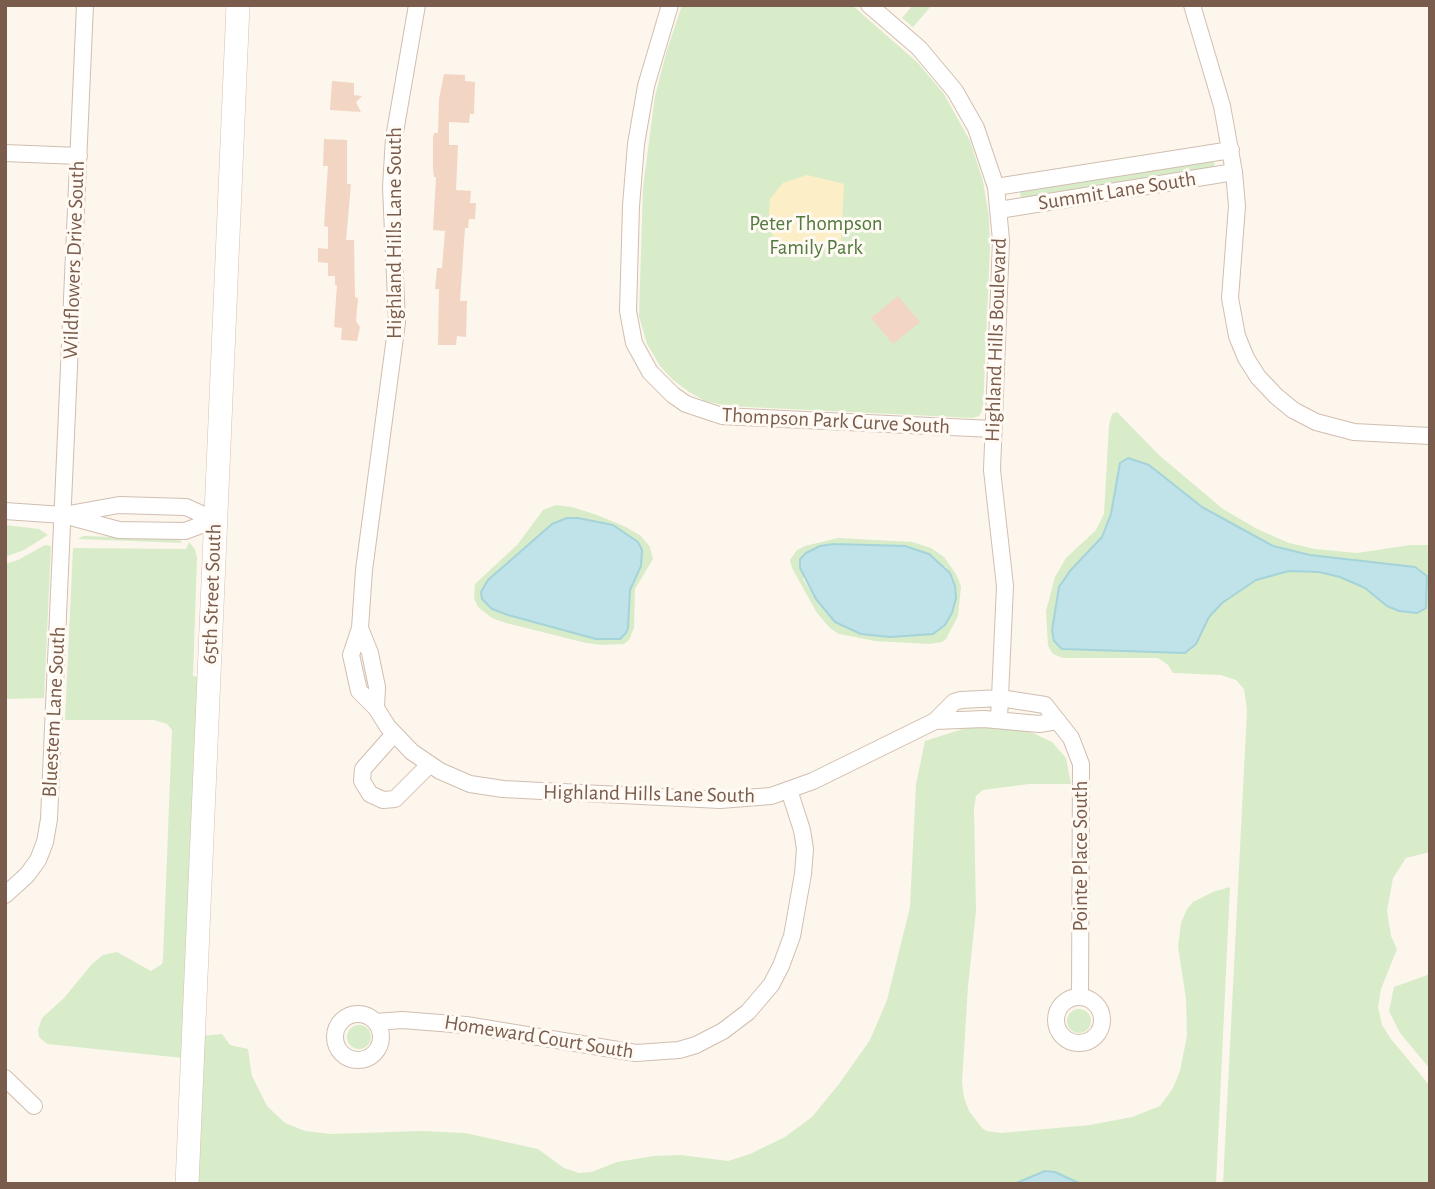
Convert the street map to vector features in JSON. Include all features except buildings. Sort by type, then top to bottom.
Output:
[{"type":"street","name":"Wildflowers Drive South","points":[[63,515],[85,5]]},
{"type":"street","name":"65th Street South","points":[[187,1184],[238,5]]},
{"type":"street","name":"Highland Hills Lane South","points":[[417,5],[394,138],[391,187],[396,335],[363,579],[360,628],[370,653],[377,687],[376,708],[394,734],[429,765],[464,782],[503,789],[720,800],[760,798],[832,773],[935,721],[954,702],[1000,698]]},
{"type":"street","name":"Thompson Park Curve South","points":[[670,5],[646,86],[636,144],[631,205],[628,311],[634,343],[650,372],[686,404],[722,416],[992,429]]},
{"type":"street","name":"Highland Hills Boulevard","points":[[869,5],[919,48],[956,90],[982,142],[996,187],[1001,250],[992,479],[1005,586],[999,719]]},
{"type":"street","points":[[1192,5],[1222,106],[1231,150],[1237,206],[1231,309],[1238,339],[1256,374],[1272,393],[1289,407],[1325,425],[1361,432],[1430,436]]},
{"type":"street","name":"Summit Lane South","points":[[996,187],[1231,150]]},
{"type":"street","points":[[5,153],[79,156]]},
{"type":"street","name":"Summit Lane South","points":[[999,210],[1234,172]]},
{"type":"street","points":[[63,515],[119,505],[186,507],[215,520]]},
{"type":"street","points":[[5,511],[63,515],[119,530],[185,531],[215,520]]},
{"type":"street","name":"Bluestem Lane South","points":[[5,895],[19,884],[35,864],[47,832],[63,515]]},
{"type":"street","name":"Pointe Place South","points":[[1000,698],[1045,705],[1074,743],[1082,770],[1080,997]]},
{"type":"street","points":[[999,719],[1039,723],[1058,721]]},
{"type":"street","name":"Highland Hills Lane South","points":[[935,721],[999,719]]},
{"type":"street","points":[[394,734],[363,769],[363,785],[370,794],[383,800],[396,799],[429,765]]},
{"type":"street","name":"Homeward Court South","points":[[376,1021],[402,1020],[466,1025],[636,1053],[696,1045],[723,1031],[748,1012],[771,985],[792,936],[805,849],[789,790]]},
{"type":"street","points":[[5,1078],[34,1106]]},
{"type":"green space","name":"Peter Thompson Family Park","points":[[682,5],[852,5],[918,63],[944,94],[970,141],[983,181],[989,217],[983,409],[979,416],[973,418],[727,406],[705,401],[689,392],[660,366],[647,344],[639,316],[643,187],[655,96]]},
{"type":"green space","points":[[913,5],[932,5],[913,27],[902,18]]},
{"type":"green space","points":[[1214,161],[1215,169],[1021,199],[1020,191]]},
{"type":"green space","points":[[1117,412],[1160,456],[1223,509],[1257,529],[1289,543],[1315,549],[1357,553],[1410,545],[1430,545],[1430,852],[1406,858],[1393,878],[1387,911],[1391,936],[1397,949],[1381,989],[1378,1007],[1382,1025],[1391,1039],[1430,1086],[1430,1184],[1223,1184],[1247,710],[1244,689],[1236,680],[1221,675],[1173,673],[1168,665],[1158,658],[1063,658],[1053,654],[1048,646],[1046,611],[1055,577],[1066,558],[1096,530],[1104,514],[1109,425],[1112,414]],"holes":[[[1128,458],[1149,465],[1192,500],[1239,528],[1273,546],[1310,555],[1409,613],[1387,605],[1365,588],[1340,577],[1319,572],[1290,571],[1256,580],[1222,603],[1209,617],[1200,638],[1185,653],[1071,650],[1052,630],[1059,587],[1102,537],[1111,514],[1120,463]]]},
{"type":"green space","points":[[556,505],[597,515],[641,536],[650,547],[653,559],[635,589],[634,628],[629,640],[624,644],[586,643],[506,623],[492,618],[478,607],[474,598],[475,584],[518,544],[543,510]],"holes":[[[578,518],[613,525],[638,542],[642,550],[641,566],[630,590],[628,628],[620,639],[596,639],[492,609],[517,556],[552,524]]]},
{"type":"green space","points":[[5,525],[39,529],[48,535],[24,550],[5,557]]},
{"type":"green space","points":[[83,536],[179,539],[182,543],[78,539]]},
{"type":"green space","points":[[838,538],[912,542],[931,548],[944,557],[961,586],[958,616],[946,639],[929,644],[875,641],[839,634],[817,613],[792,568],[790,560],[797,550]],"holes":[[[856,544],[946,567],[952,577],[956,598],[945,625],[847,629],[836,622],[803,579],[820,546]]]},
{"type":"green space","points":[[189,542],[195,549],[197,558],[193,676],[200,677],[183,1058],[47,1044],[39,1037],[42,1018],[103,955],[117,952],[151,971],[162,964],[163,958],[172,730],[167,724],[154,720],[65,720],[73,548],[186,549]]},
{"type":"green space","points":[[45,545],[51,546],[44,698],[5,699],[5,564]]},
{"type":"green space","points":[[966,728],[1011,728],[1033,733],[1052,742],[1066,758],[1071,784],[1029,784],[983,790],[976,796],[976,911],[962,1083],[969,1111],[982,1128],[1001,1133],[1090,1125],[1132,1117],[1160,1106],[1173,1088],[1180,1071],[1187,1036],[1186,999],[1178,947],[1181,923],[1193,902],[1230,887],[1216,1184],[1081,1184],[1055,1172],[1045,1171],[1014,1184],[195,1184],[201,1036],[222,1034],[230,1045],[248,1049],[252,1076],[267,1106],[285,1123],[305,1131],[331,1134],[422,1131],[465,1133],[538,1149],[564,1168],[579,1173],[592,1172],[617,1162],[654,1156],[681,1155],[728,1161],[785,1137],[812,1117],[839,1084],[870,1040],[887,1000],[910,907],[916,784],[925,741]]},
{"type":"green space","points":[[1430,974],[1430,1069],[1400,1033],[1389,1011],[1394,987]]},
{"type":"green space","points":[[1079,1009],[1087,1013],[1091,1021],[1087,1029],[1079,1033],[1071,1029],[1067,1021],[1071,1013]]},
{"type":"green space","points":[[359,1025],[367,1029],[371,1037],[367,1045],[359,1049],[351,1045],[347,1037],[351,1029]]},
{"type":"sand","points":[[807,175],[844,184],[841,242],[833,249],[774,246],[769,214],[770,199],[783,183]]},
{"type":"water","points":[[1128,458],[1149,465],[1202,507],[1273,546],[1310,555],[1415,567],[1427,576],[1426,608],[1417,613],[1399,611],[1387,606],[1365,588],[1340,577],[1319,572],[1289,571],[1256,580],[1222,603],[1209,617],[1196,644],[1185,653],[1062,649],[1054,641],[1052,630],[1059,587],[1102,537],[1111,514],[1120,463]]},
{"type":"water","points":[[567,518],[613,525],[638,542],[642,550],[641,566],[630,590],[628,628],[620,639],[596,639],[508,615],[492,609],[482,599],[481,592],[488,580],[552,524]]},
{"type":"water","points":[[820,546],[905,546],[929,554],[950,573],[955,586],[956,598],[945,625],[933,634],[890,637],[861,634],[835,622],[816,599],[800,568],[800,559],[806,553]]},
{"type":"water","points":[[1045,1171],[1055,1172],[1081,1184],[1014,1184]]}]
